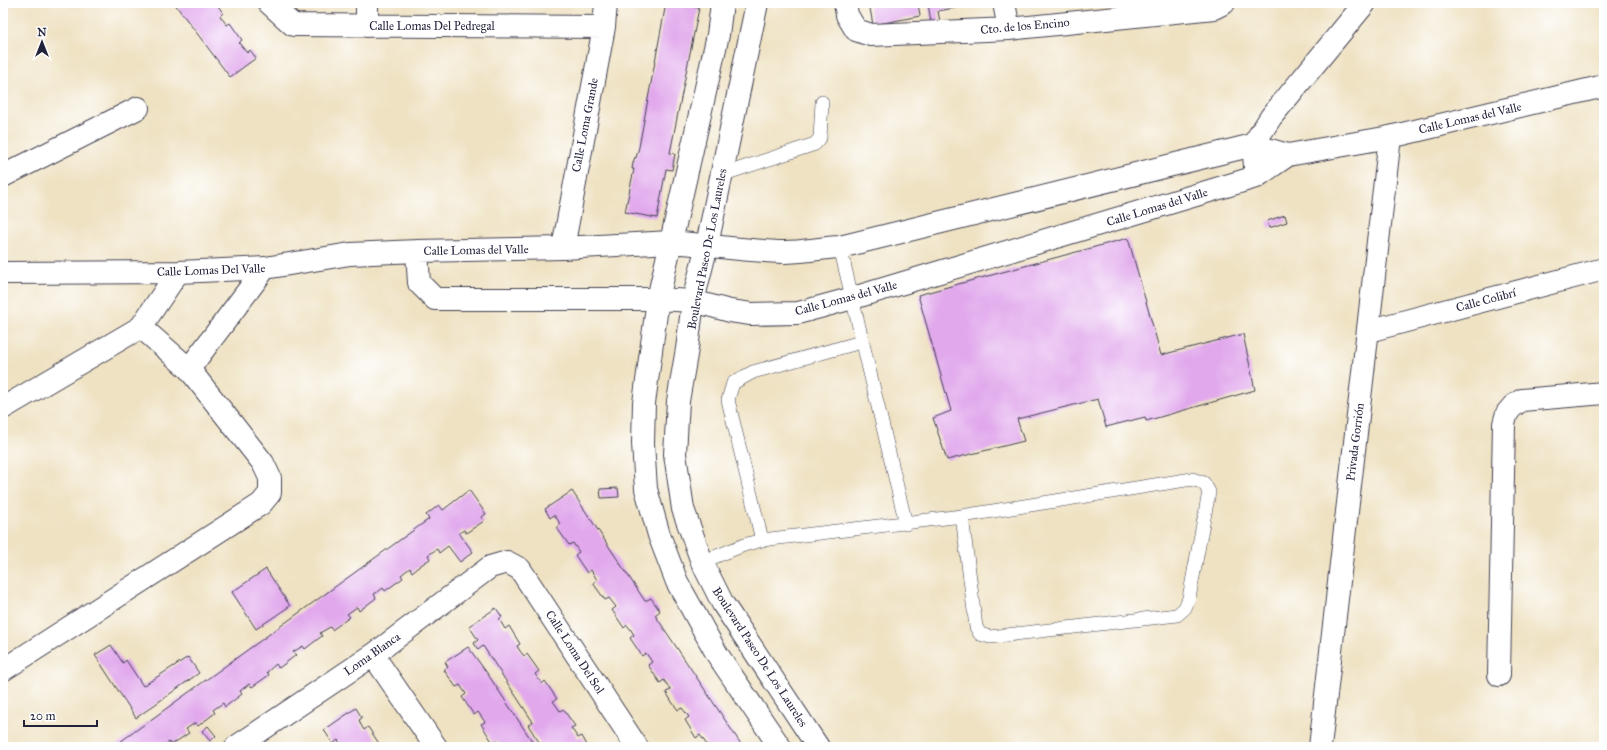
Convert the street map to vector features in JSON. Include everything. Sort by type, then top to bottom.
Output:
[{"type":"street","name":"Calle Lomas Del Pedregal","points":[[269,3],[293,25],[604,27]]},
{"type":"street","points":[[367,3],[367,26]]},
{"type":"street","name":"Calle Loma Grande","points":[[563,248],[604,27],[606,3]]},
{"type":"street","points":[[722,3],[718,35],[658,299],[644,403],[643,443],[646,489],[659,535],[677,582],[718,654],[780,747]]},
{"type":"street","name":"Boulevard Paseo De Los Laureles","points":[[757,3],[707,245],[693,301],[688,349],[678,402],[675,454],[683,509],[702,562],[723,604],[818,747]]},
{"type":"street","name":"Cto. de los Encino","points":[[845,3],[847,15],[856,30],[871,35],[1009,29],[1214,8],[1224,3]]},
{"type":"street","points":[[1004,3],[1009,29]]},
{"type":"street","points":[[1256,177],[1253,145],[1271,117],[1365,3]]},
{"type":"street","name":"Calle Lomas del Valle","points":[[1288,155],[1253,145],[840,247],[786,252],[749,250],[671,242],[563,248],[417,251],[419,283],[435,299],[658,299],[693,301],[730,311],[751,314],[798,313],[853,298],[1256,177],[1288,155],[1390,136],[1604,86]]},
{"type":"street","points":[[3,176],[138,108]]},
{"type":"street","name":"Privada Gorrión","points":[[1320,747],[1390,136]]},
{"type":"street","name":"Calle Lomas Del Valle","points":[[3,273],[178,272],[265,268],[350,254],[417,251]]},
{"type":"street","points":[[189,369],[265,268]]},
{"type":"street","name":"Calle Colibrí","points":[[1368,332],[1604,269]]},
{"type":"street","points":[[3,408],[141,327],[178,272]]},
{"type":"street","points":[[3,670],[261,504],[270,493],[270,478],[263,463],[189,369],[141,327]]},
{"type":"street","points":[[1499,675],[1502,485],[1504,424],[1507,413],[1513,406],[1522,400],[1604,393]]},
{"type":"street","name":"Loma Blanca","points":[[236,747],[373,655],[490,567],[507,562]]},
{"type":"street","name":"Calle Loma Del Sol","points":[[507,562],[520,569],[637,747]]},
{"type":"street","points":[[373,655],[436,747]]},
{"type":"lane","points":[[721,175],[816,144],[820,138],[822,102]]},
{"type":"lane","points":[[840,247],[853,298],[861,342],[906,524]]},
{"type":"lane","points":[[762,540],[728,400],[733,383],[753,372],[861,342]]},
{"type":"lane","points":[[702,562],[744,545],[762,540],[906,524],[1192,479],[1204,483],[1210,492],[1189,598],[1185,608],[1177,615],[990,637],[980,634],[976,626],[962,516]]},
{"type":"building","points":[[174,3],[216,3],[223,13],[220,16],[227,25],[230,23],[242,40],[239,43],[247,53],[250,50],[256,58],[230,77]]},
{"type":"building","points":[[666,3],[675,3],[699,8],[670,153],[675,154],[672,170],[666,169],[657,218],[625,212],[634,169],[632,169],[633,163],[639,147]]},
{"type":"building","points":[[869,3],[918,3],[920,16],[873,25]]},
{"type":"building","points":[[928,3],[977,4],[938,11],[940,22],[931,23]]},
{"type":"building","points":[[1285,215],[1287,222],[1269,228],[1267,221]]},
{"type":"building","points":[[1128,238],[1161,355],[1243,334],[1255,390],[1146,421],[1145,417],[1106,427],[1098,399],[1017,419],[1024,441],[947,460],[933,418],[951,411],[918,295]]},
{"type":"building","points":[[618,488],[619,497],[601,498],[600,489]]},
{"type":"building","points":[[469,490],[486,514],[481,517],[484,521],[466,533],[464,530],[459,533],[473,552],[460,562],[448,546],[439,553],[437,549],[428,555],[430,559],[412,572],[410,568],[401,575],[403,578],[385,591],[383,588],[374,594],[376,598],[359,611],[357,607],[347,614],[350,617],[332,630],[330,627],[320,633],[322,636],[305,649],[303,646],[293,652],[296,655],[279,668],[276,664],[267,672],[269,675],[252,687],[249,684],[240,691],[242,694],[225,707],[223,703],[213,710],[215,713],[198,726],[195,723],[186,729],[189,733],[171,745],[169,742],[162,747],[113,747],[429,519],[426,515],[439,505],[443,510]]},
{"type":"building","points":[[572,491],[645,601],[651,598],[660,611],[655,615],[743,747],[704,747],[707,745],[700,735],[696,738],[685,720],[689,717],[682,708],[678,710],[672,702],[666,692],[671,690],[664,680],[660,683],[648,665],[652,662],[646,653],[642,656],[630,638],[634,635],[631,630],[627,625],[624,628],[612,610],[616,607],[609,598],[605,600],[593,583],[597,580],[591,570],[587,573],[575,555],[579,552],[573,543],[569,545],[557,528],[560,525],[558,520],[554,515],[550,518],[545,509]]},
{"type":"building","points":[[266,569],[290,606],[256,629],[232,592]]},
{"type":"building","points":[[496,608],[502,617],[499,619],[505,629],[509,626],[520,644],[517,646],[520,651],[524,656],[527,654],[539,671],[535,674],[542,684],[545,681],[557,699],[553,701],[560,711],[563,709],[575,726],[571,728],[578,738],[582,736],[588,747],[543,747],[528,725],[533,722],[483,646],[478,650],[474,643],[478,640],[469,626]]},
{"type":"building","points":[[111,645],[123,663],[126,660],[143,686],[188,657],[199,673],[136,718],[95,655]]},
{"type":"building","points":[[468,647],[536,747],[501,747],[497,740],[493,743],[481,724],[485,722],[478,712],[474,715],[462,697],[466,694],[460,685],[456,687],[444,670],[448,667],[445,662]]},
{"type":"building","points":[[356,708],[362,718],[359,720],[361,725],[364,730],[368,727],[380,745],[377,747],[343,747],[338,740],[333,744],[324,730]]},
{"type":"building","points":[[208,726],[216,736],[210,741],[202,731]]}]
